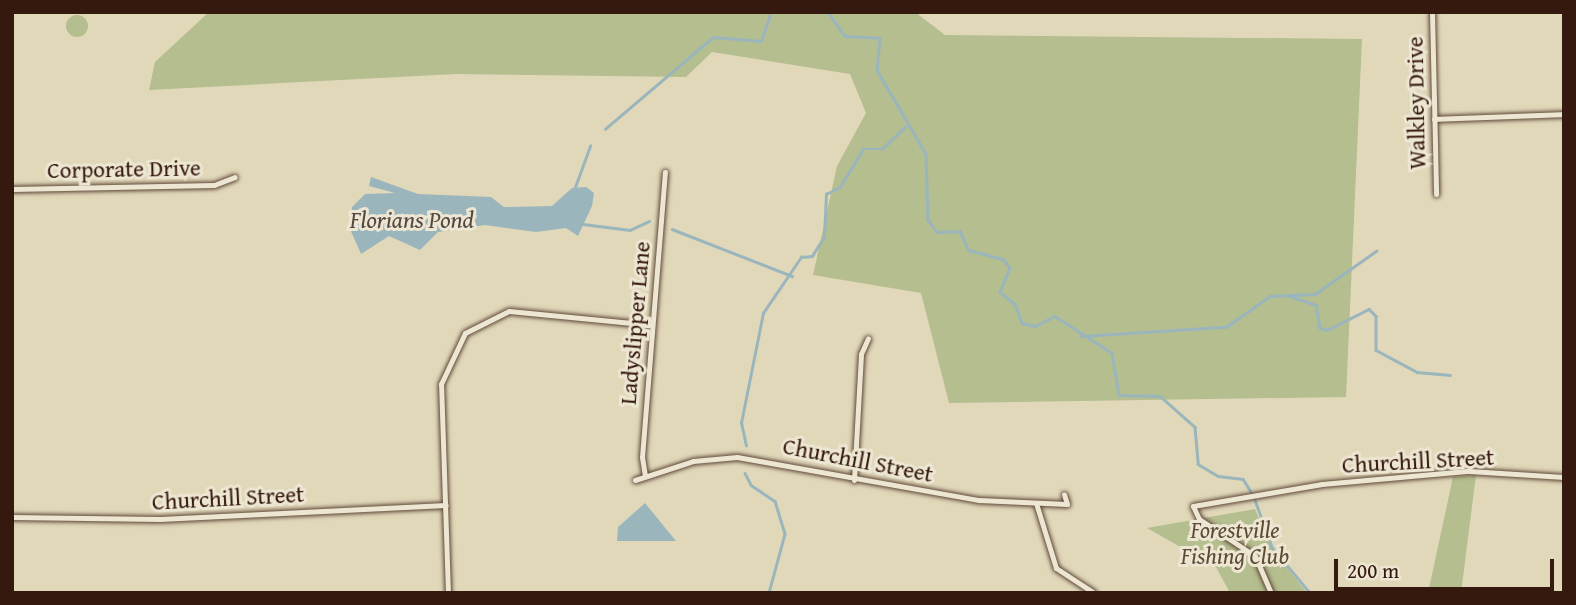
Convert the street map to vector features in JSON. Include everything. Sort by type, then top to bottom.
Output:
[{"type":"street","name":"Walkley Drive","points":[[1432,12],[1436,194]]},
{"type":"street","points":[[1434,119],[1564,114]]},
{"type":"street","name":"Ladyslipper Lane","points":[[645,476],[652,325],[665,172]]},
{"type":"street","name":"Corporate Drive","points":[[12,189],[214,185],[235,177]]},
{"type":"street","points":[[448,593],[441,384],[465,333],[509,311],[652,325]]},
{"type":"street","points":[[854,480],[861,354],[868,338]]},
{"type":"street","name":"Churchill Street","points":[[635,480],[693,461],[737,457],[854,480],[1036,503],[1067,504],[1065,494]]},
{"type":"street","name":"Churchill Street","points":[[1271,593],[1255,556],[1199,519],[1193,506],[1322,484],[1469,471],[1564,477]]},
{"type":"street","points":[[1036,503],[1056,568],[1094,593]]},
{"type":"street","name":"Churchill Street","points":[[12,517],[160,519],[446,505]]},
{"type":"green space","points":[[209,12],[915,12],[945,35],[1362,39],[1346,397],[949,403],[921,293],[813,275],[837,166],[866,113],[850,74],[712,52],[686,77],[456,74],[149,90],[155,62]]},
{"type":"green space","points":[[77,15],[85,18],[88,26],[85,34],[77,37],[69,34],[66,26],[69,18]]},
{"type":"green space","points":[[1476,475],[1461,593],[1428,593],[1453,477]]},
{"type":"green space","name":"Forestville Fishing Club","points":[[1255,509],[1272,549],[1307,593],[1230,593],[1216,567],[1147,528]]},
{"type":"water","name":"Florians Pond","points":[[371,177],[418,194],[491,197],[504,207],[552,206],[572,188],[586,187],[594,193],[592,206],[578,236],[566,228],[536,232],[485,225],[438,232],[420,250],[389,236],[361,254],[350,229],[352,207],[365,194],[395,193],[369,186]]},
{"type":"water","points":[[645,503],[676,541],[617,541],[618,527]]},
{"type":"waterway","points":[[605,129],[713,37],[761,41],[771,12]]},
{"type":"waterway","points":[[828,12],[845,36],[880,38],[877,70],[926,154],[928,220],[937,232],[960,231],[969,250],[1003,259],[1010,268],[1000,292],[1015,304],[1022,323],[1035,326],[1055,316],[1112,353],[1119,395],[1160,396],[1195,427],[1198,464],[1218,476],[1243,479],[1251,492]]},
{"type":"waterway","points":[[746,446],[741,423],[763,313],[801,257],[812,256],[824,237],[826,194],[840,187],[863,149],[882,149],[905,127]]},
{"type":"waterway","points":[[574,190],[590,146]]},
{"type":"waterway","points":[[583,224],[630,230],[649,221]]},
{"type":"waterway","points":[[672,229],[792,276]]},
{"type":"waterway","points":[[1081,336],[1226,327],[1270,296],[1315,294],[1376,251]]},
{"type":"waterway","points":[[1287,295],[1316,305],[1320,328],[1327,330],[1369,309],[1376,316],[1376,350],[1417,372],[1450,375]]},
{"type":"waterway","points":[[745,473],[751,485],[775,501],[785,534],[769,593]]},
{"type":"waterway","points":[[1255,500],[1272,547],[1310,593]]}]
